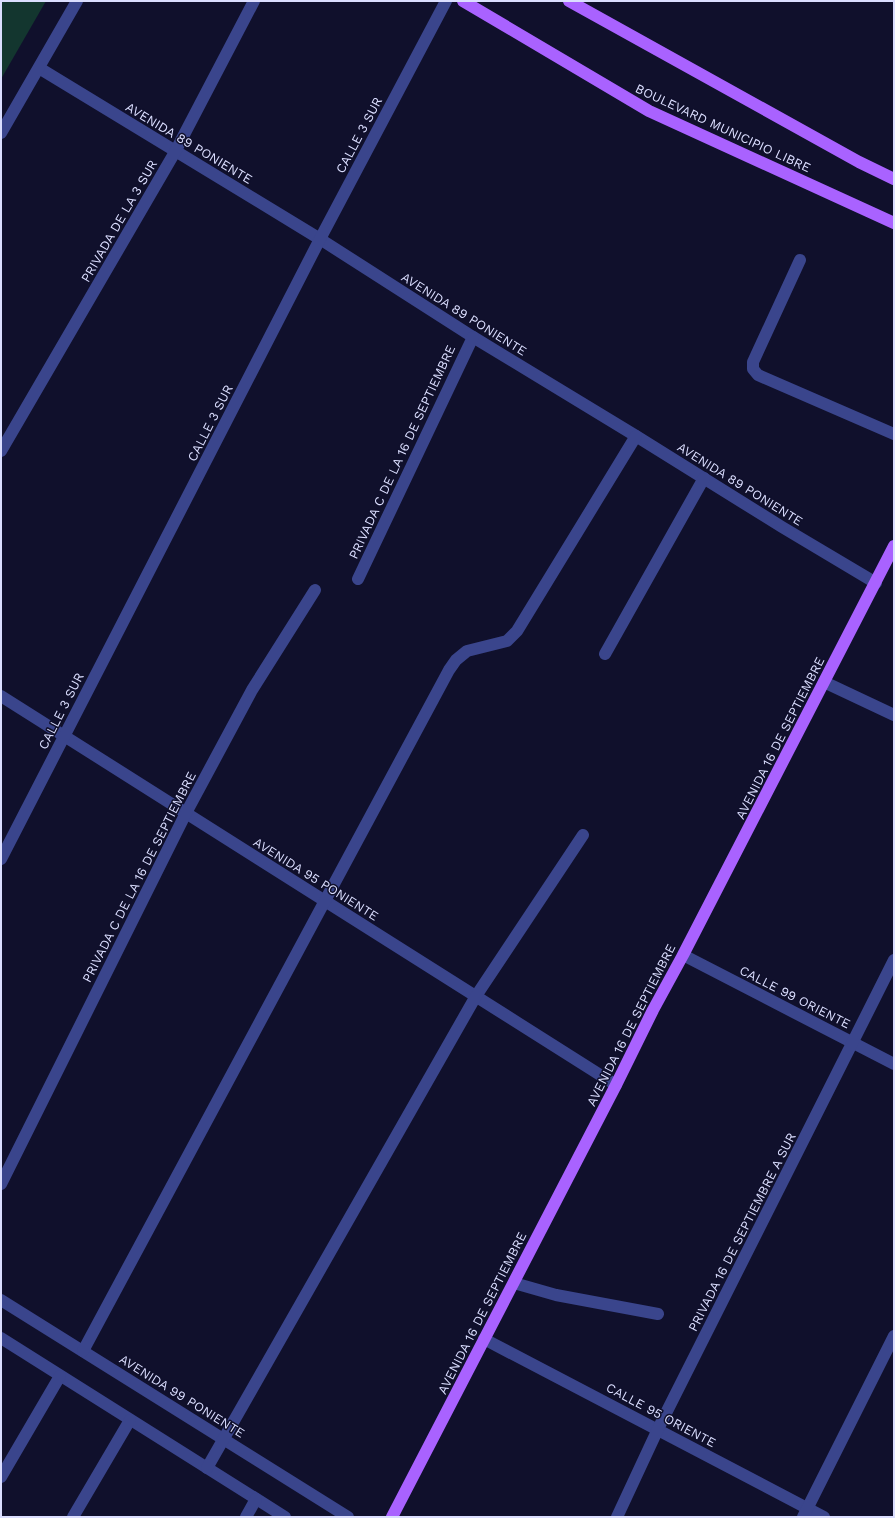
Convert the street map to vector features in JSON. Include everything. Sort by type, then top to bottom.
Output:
[{"type":"main road","name":"BOULEVARD MUNICIPIO LIBRE","points":[[463,1],[649,111],[894,223]]},
{"type":"main road","points":[[569,1],[859,162],[894,179]]},
{"type":"main road","name":"AVENIDA 16 DE SEPTIEMBRE","points":[[392,1517],[894,546]]},
{"type":"street","points":[[1,133],[77,1]]},
{"type":"street","name":"PRIVADA DE LA 3 SUR","points":[[1,452],[175,152],[254,1]]},
{"type":"street","name":"CALLE 3 SUR","points":[[1,859],[320,239],[446,1]]},
{"type":"street","name":"AVENIDA 89 PONIENTE","points":[[39,68],[320,239],[473,337],[876,583]]},
{"type":"street","points":[[800,260],[753,362],[753,369],[758,376],[894,434]]},
{"type":"street","name":"PRIVADA C DE LA 16 DE SEPTIEMBRE","points":[[358,579],[473,337]]},
{"type":"street","points":[[83,1351],[449,670],[456,660],[467,651],[507,641],[517,631],[636,436]]},
{"type":"street","points":[[605,654],[704,478]]},
{"type":"street","name":"PRIVADA C DE LA 16 DE SEPTIEMBRE","points":[[1,1184],[186,813],[252,690],[315,590]]},
{"type":"street","points":[[824,682],[894,715]]},
{"type":"street","name":"AVENIDA 95 PONIENTE","points":[[1,696],[616,1085]]},
{"type":"street","points":[[207,1468],[476,996],[583,835]]},
{"type":"street","name":"CALLE 99 ORIENTE","points":[[683,955],[894,1064]]},
{"type":"street","name":"PRIVADA 16 DE SEPTIEMBRE A SUR","points":[[617,1517],[658,1429],[894,960]]},
{"type":"street","points":[[514,1283],[556,1295],[658,1314]]},
{"type":"street","name":"AVENIDA 99 PONIENTE","points":[[1,1300],[348,1517]]},
{"type":"street","points":[[805,1512],[894,1336]]},
{"type":"street","points":[[1,1338],[285,1517]]},
{"type":"street","name":"CALLE 95 ORIENTE","points":[[484,1339],[658,1429],[805,1512],[824,1517]]},
{"type":"street","points":[[1,1477],[60,1376]]},
{"type":"street","points":[[73,1517],[130,1420]]},
{"type":"street","points":[[246,1517],[256,1499]]},
{"type":"green space","points":[[1,1],[46,1],[1,79]]}]
